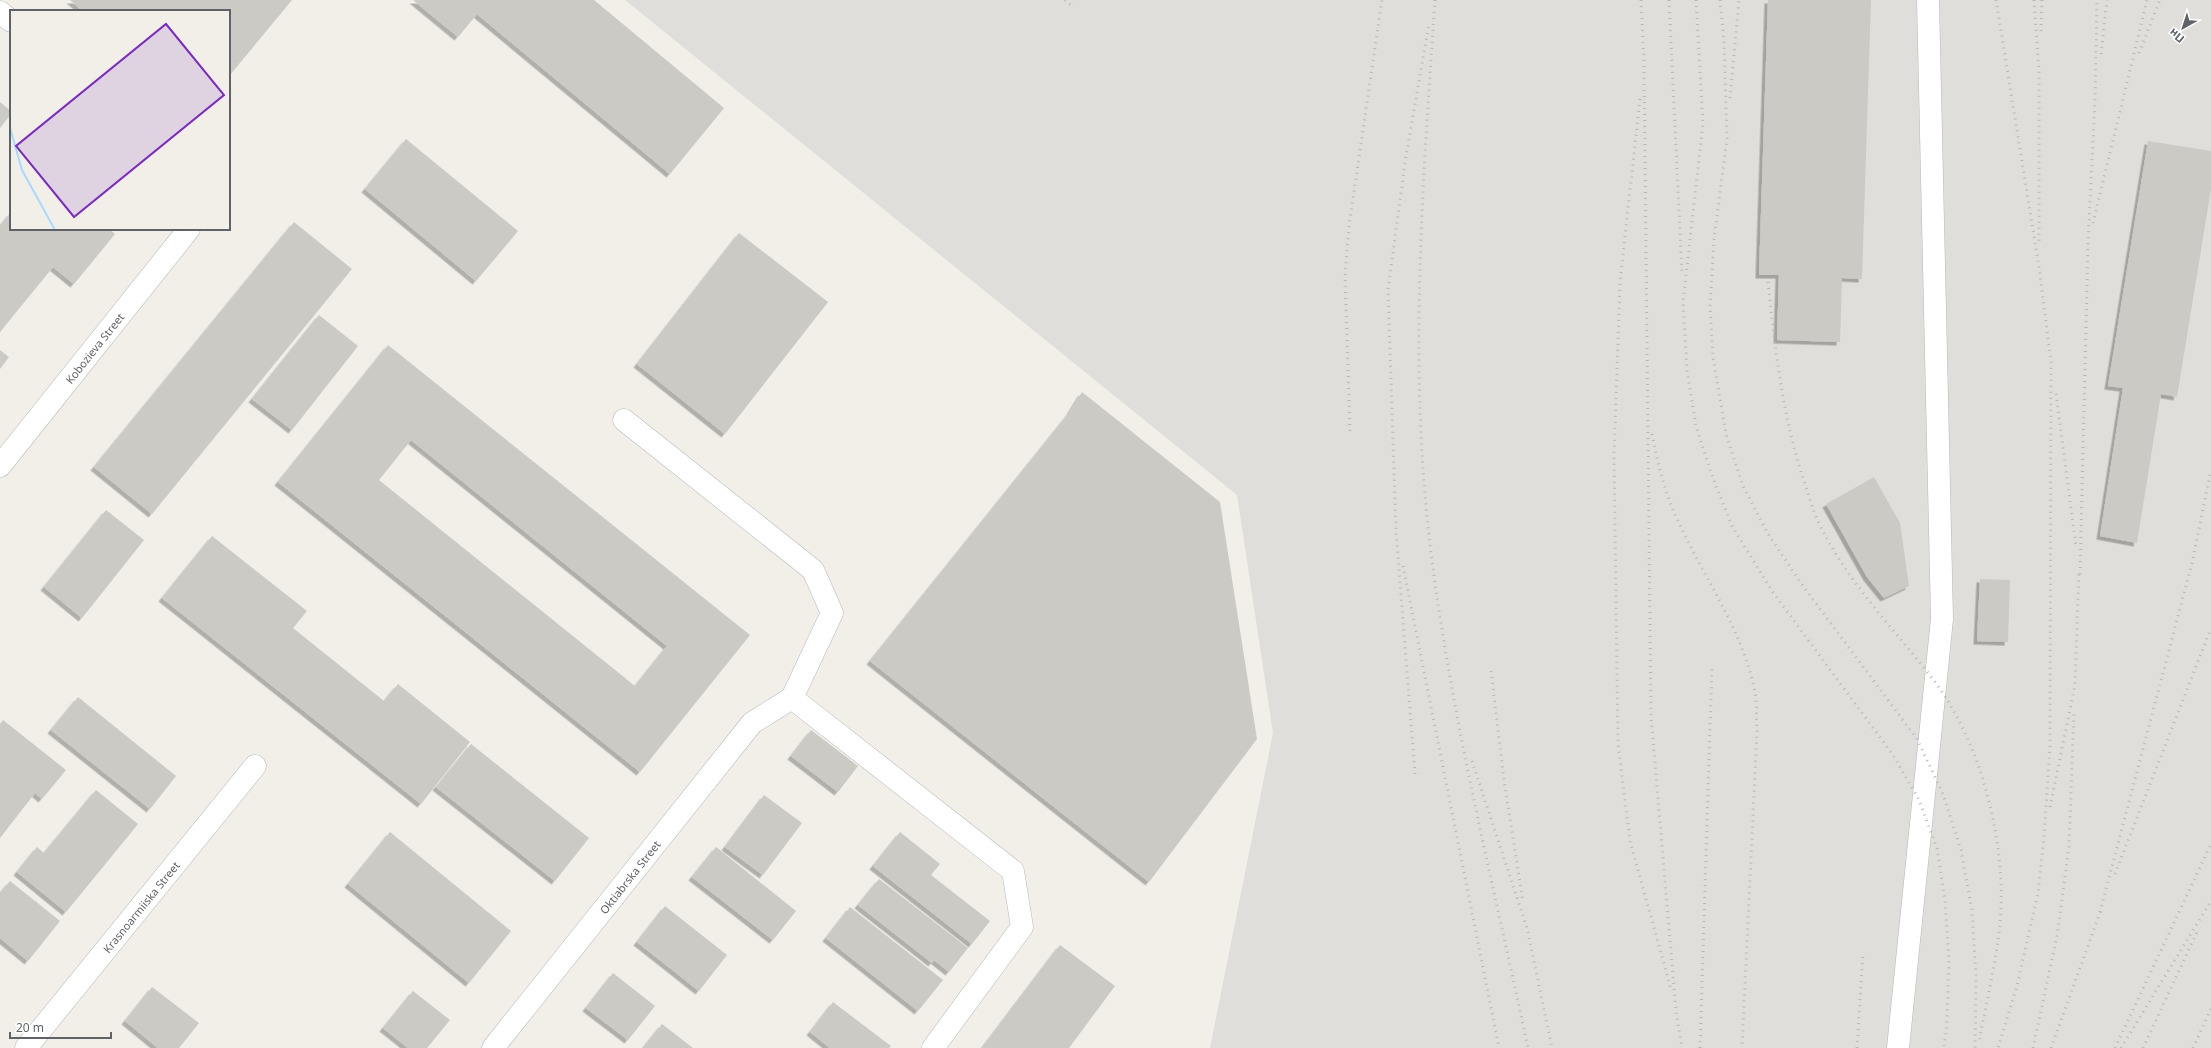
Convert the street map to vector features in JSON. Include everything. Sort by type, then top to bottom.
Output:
[{"type":"street","points":[[1898,1048],[1942,619],[1928,0]]},
{"type":"street","points":[[0,12],[10,20]]},
{"type":"street","name":"Kobozieva Street","points":[[0,466],[188,230]]},
{"type":"street","points":[[624,420],[813,570],[832,614],[792,698],[1013,871],[1022,927],[933,1048]]},
{"type":"street","name":"Oktiabrska Street","points":[[493,1048],[752,724],[770,710],[792,698]]},
{"type":"street","name":"Krasnoarmiiska Street","points":[[26,1048],[255,766]]},
{"type":"shaded area","points":[[625,0],[2211,0],[2211,1048],[1210,1048],[1273,733],[1237,495]]},
{"type":"building","points":[[70,0],[292,0],[230,75],[230,10],[82,10]]},
{"type":"building","points":[[413,0],[594,0],[724,108],[670,174],[477,14],[458,37]]},
{"type":"building","points":[[1768,0],[1871,0],[1862,279],[1842,278],[1840,342],[1777,340],[1779,275],[1759,275]]},
{"type":"building","points":[[0,102],[10,110],[10,115],[0,128]]},
{"type":"building","points":[[406,139],[518,231],[476,281],[365,189]]},
{"type":"building","points":[[2148,141],[2211,151],[2211,189],[2177,397],[2161,394],[2137,543],[2100,536],[2123,388],[2108,386]]},
{"type":"building","points":[[10,213],[10,230],[110,230],[115,234],[74,284],[53,267],[0,332],[0,226]]},
{"type":"building","points":[[294,222],[352,269],[152,514],[94,467]]},
{"type":"building","points":[[739,233],[828,302],[725,434],[637,364]]},
{"type":"building","points":[[319,315],[358,346],[292,430],[252,399]]},
{"type":"building","points":[[388,345],[750,635],[640,772],[278,482]],"holes":[[[411,440],[667,646],[635,686],[379,480]]]},
{"type":"building","points":[[0,350],[9,357],[0,369]]},
{"type":"building","points":[[1082,392],[1220,502],[1257,739],[1149,882],[870,661],[1069,413]]},
{"type":"building","points":[[1874,477],[1900,523],[1909,586],[1884,598],[1867,577],[1826,504]]},
{"type":"building","points":[[106,510],[144,540],[82,618],[44,587]]},
{"type":"building","points":[[212,536],[307,611],[293,628],[384,701],[398,684],[470,742],[421,804],[162,598]]},
{"type":"building","points":[[1980,579],[2010,580],[2008,642],[1977,641]]},
{"type":"building","points":[[78,697],[176,776],[150,809],[51,730]]},
{"type":"building","points":[[3,720],[66,770],[42,799],[35,793],[0,838],[0,724]]},
{"type":"building","points":[[811,730],[858,766],[838,792],[791,756]]},
{"type":"building","points":[[471,744],[589,838],[555,881],[436,787]]},
{"type":"building","points":[[96,790],[138,824],[66,912],[17,872],[37,847],[44,853]]},
{"type":"building","points":[[764,795],[802,823],[763,875],[725,847]]},
{"type":"building","points":[[390,832],[511,931],[469,983],[348,884]]},
{"type":"building","points":[[900,832],[940,864],[931,875],[990,921],[972,944],[873,866]]},
{"type":"building","points":[[716,847],[796,911],[773,940],[692,877]]},
{"type":"building","points":[[879,879],[968,948],[949,972],[934,960],[932,963],[858,905]]},
{"type":"building","points":[[10,881],[60,921],[28,961],[0,938],[0,893]]},
{"type":"building","points":[[665,906],[727,955],[699,991],[637,942]]},
{"type":"building","points":[[850,907],[943,980],[918,1011],[826,938]]},
{"type":"building","points":[[1060,945],[1115,986],[1069,1048],[982,1048]]},
{"type":"building","points":[[613,973],[655,1006],[628,1040],[586,1008]]},
{"type":"building","points":[[152,987],[199,1023],[179,1048],[158,1048],[125,1021]]},
{"type":"building","points":[[413,991],[450,1020],[427,1048],[408,1048],[383,1028]]},
{"type":"building","points":[[833,1002],[891,1046],[889,1048],[830,1048],[810,1032]]},
{"type":"building","points":[[662,1024],[693,1048],[643,1048]]},
{"type":"railway","points":[[1065,0],[1074,8]]},
{"type":"railway","points":[[1350,431],[1345,277],[1349,226],[1382,0]]},
{"type":"railway","points":[[1435,0],[1426,134],[1420,268],[1419,335],[1423,469],[1429,536],[1448,665],[1472,793],[1528,1048]]},
{"type":"railway","points":[[1641,0],[1644,61],[1651,716],[1676,1011],[1682,1048]]},
{"type":"railway","points":[[1669,0],[1682,274]]},
{"type":"railway","points":[[1696,0],[1703,124],[1683,302],[1687,370],[1696,426],[1711,473],[1732,526],[1772,591],[1893,755],[1919,800],[1937,848],[1945,900],[1949,959],[1947,1022],[1944,1048]]},
{"type":"railway","points":[[1720,0],[1724,40],[1727,138],[1714,240],[1710,306],[1713,357],[1726,434],[1743,486],[1767,532],[1800,582],[1917,739],[1943,794],[1961,850],[1972,911],[1976,975],[1975,1048]]},
{"type":"railway","points":[[1730,98],[1739,0]]},
{"type":"railway","points":[[1996,0],[2039,267],[2051,362],[2050,745],[2044,838],[2038,893],[2017,986],[1998,1048]]},
{"type":"railway","points":[[2034,0],[2039,71],[2039,241]]},
{"type":"railway","points":[[2041,31],[2042,0]]},
{"type":"railway","points":[[2080,574],[2088,244],[2095,99],[2097,0]]},
{"type":"railway","points":[[2101,54],[2107,0]]},
{"type":"railway","points":[[2093,223],[2147,0]]},
{"type":"railway","points":[[2139,53],[2160,0]]},
{"type":"railway","points":[[1415,774],[1396,531],[1388,290],[1406,156],[1429,24]]},
{"type":"railway","points":[[1640,99],[1620,282],[1614,456],[1618,744],[1630,841],[1671,989]]},
{"type":"railway","points":[[1768,282],[1777,359],[1785,409],[1797,459],[1815,515],[1829,542],[1856,584],[1935,682],[1952,708],[1979,766],[1988,798],[2000,862],[2000,924],[1991,983],[1979,1042]]},
{"type":"railway","points":[[2056,394],[2076,546]]},
{"type":"railway","points":[[1652,434],[1659,468],[1670,501],[1689,544],[1724,608],[1734,630],[1751,675],[1756,698],[1757,731],[1742,1048]]},
{"type":"railway","points":[[2100,912],[2192,563],[2211,470]]},
{"type":"railway","points":[[1403,566],[1499,1048]]},
{"type":"railway","points":[[2050,807],[2075,685],[2079,570]]},
{"type":"railway","points":[[2115,874],[2211,628]]},
{"type":"railway","points":[[1700,1048],[1712,665]]},
{"type":"railway","points":[[1491,671],[1504,780],[1523,902]]},
{"type":"railway","points":[[2033,1048],[2057,936],[2069,847],[2074,711]]},
{"type":"railway","points":[[1472,761],[1527,928],[1552,1048]]},
{"type":"railway","points":[[2115,1048],[2211,844]]},
{"type":"railway","points":[[2121,1048],[2211,901]]},
{"type":"railway","points":[[2051,1048],[2102,907]]},
{"type":"railway","points":[[2143,1048],[2197,932]]},
{"type":"railway","points":[[1857,1048],[1863,952]]},
{"type":"railway","points":[[2193,1048],[2211,1009]]}]
